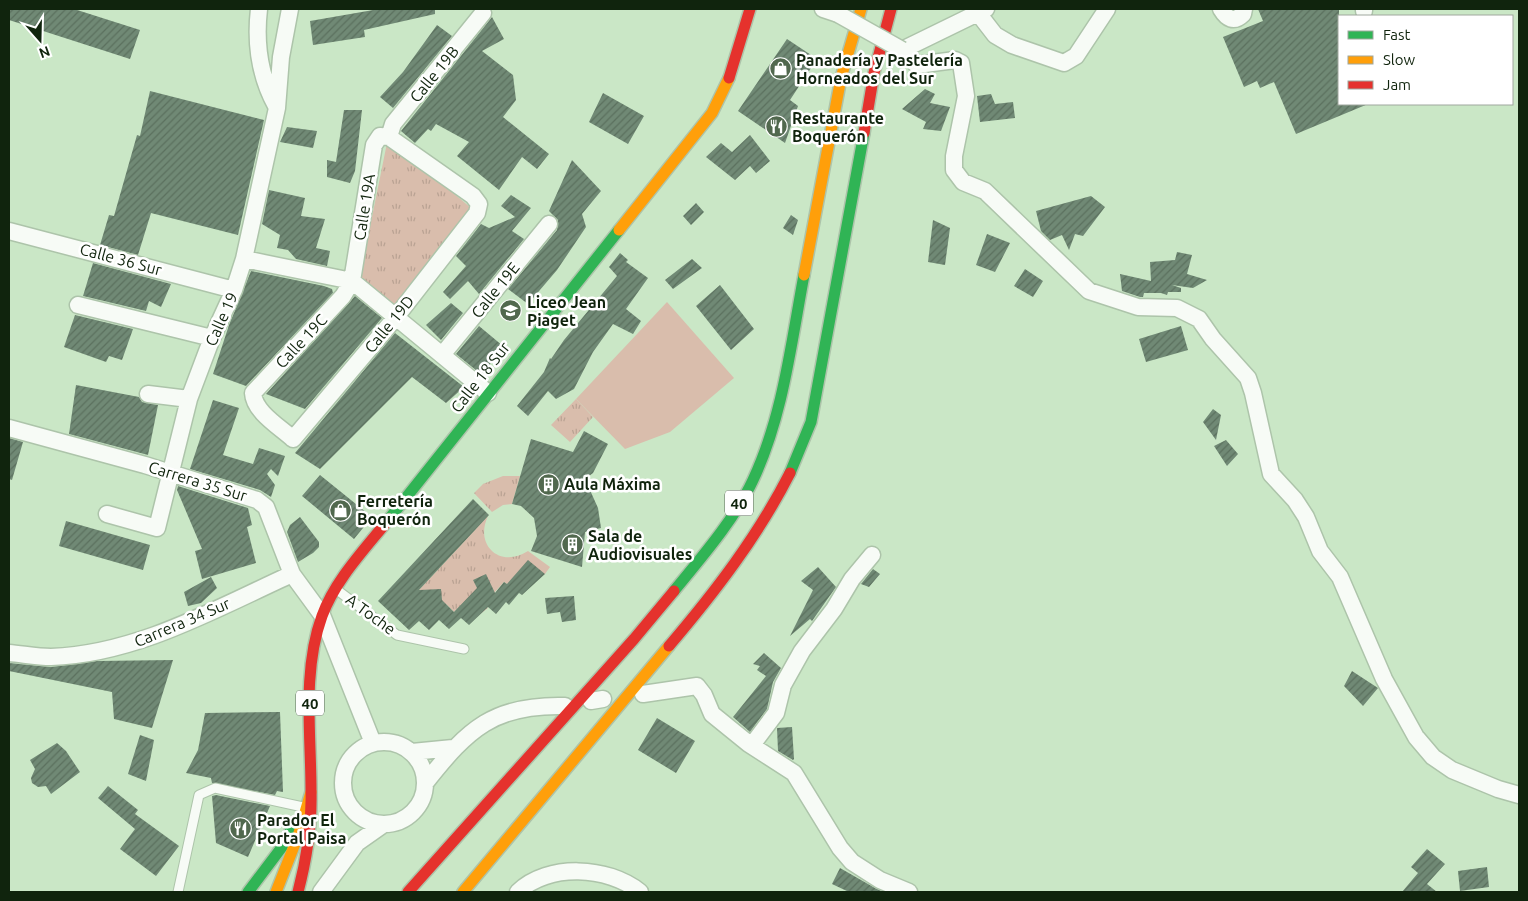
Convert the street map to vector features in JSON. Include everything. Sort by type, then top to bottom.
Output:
[{"type":"main road","name":"Calle 18 Sur","points":[[298,892],[310,844],[309,737],[311,668],[314,642],[322,615],[365,549],[712,113],[729,80],[744,39],[750,9]]},
{"type":"main road","name":"40","points":[[408,892],[488,806],[634,639],[716,539],[753,481],[778,413],[841,78],[862,9]]},
{"type":"main road","name":"40","points":[[463,892],[650,668],[746,549],[784,487],[801,451],[811,422],[846,239],[874,73],[891,9]]},
{"type":"main road","points":[[248,892],[282,847],[310,792]]},
{"type":"main road","points":[[276,892],[298,836],[310,792]]},
{"type":"street","points":[[258,9],[257,44],[261,71],[277,108]]},
{"type":"street","name":"Calle 19","points":[[108,514],[157,528],[189,399],[212,338],[234,290],[244,258],[277,108],[281,57],[290,9]]},
{"type":"street","points":[[823,9],[838,14],[902,50],[917,65],[955,60],[961,63],[966,96],[954,156],[954,170],[963,182],[985,191],[1089,291],[1138,307],[1177,308],[1199,319],[1213,339],[1248,378],[1254,392],[1271,474],[1295,500],[1306,517],[1320,551],[1340,577],[1384,679],[1416,737],[1432,757],[1452,770],[1498,789],[1519,795]]},
{"type":"street","points":[[902,50],[982,11],[995,35],[1012,46],[1064,62],[1076,56],[1107,9]]},
{"type":"street","points":[[1221,9],[1226,17],[1232,20],[1243,14],[1244,9]]},
{"type":"street","name":"Calle 19B","points":[[385,137],[393,124],[483,14]]},
{"type":"street","name":"Calle 19D","points":[[293,439],[396,317],[477,213],[479,204],[473,196],[385,137]]},
{"type":"street","name":"Calle 19A","points":[[352,281],[374,145],[385,137]]},
{"type":"street","name":"Calle 19E","points":[[442,356],[548,224]]},
{"type":"street","name":"Calle 36 Sur","points":[[9,231],[234,290]]},
{"type":"street","points":[[244,258],[352,281],[488,393]]},
{"type":"street","name":"Calle 19C","points":[[293,439],[254,402],[253,393],[344,296],[352,281]]},
{"type":"street","points":[[78,305],[212,338]]},
{"type":"street","points":[[148,394],[189,399]]},
{"type":"street","name":"Carrera 35 Sur","points":[[9,428],[171,473],[257,500],[266,507],[292,574],[322,615],[373,743]]},
{"type":"street","points":[[752,745],[776,713],[783,685],[802,651],[834,609],[852,579],[872,555]]},
{"type":"street","name":"Carrera 34 Sur","points":[[9,653],[50,657],[96,652],[144,641],[292,574]]},
{"type":"street","points":[[643,694],[697,686],[704,695],[712,714],[752,745],[794,773],[840,848],[852,862],[880,880],[909,892]]},
{"type":"street","points":[[353,810],[367,820],[384,824],[397,822],[409,816],[421,801],[426,782],[453,748],[472,731],[500,715],[516,709],[541,705],[566,706]]},
{"type":"street","points":[[770,722],[771,757]]},
{"type":"street","points":[[357,843],[353,810],[344,792],[344,771],[355,753],[373,743],[386,741],[400,744],[412,752],[422,766],[426,782]]},
{"type":"street","points":[[412,752],[453,748]]},
{"type":"street","points":[[321,892],[357,843],[384,824]]},
{"type":"street","points":[[304,892],[305,870]]},
{"type":"street","points":[[518,892],[537,878],[564,870],[597,873],[634,887],[640,892]]},
{"type":"lane","name":"A Toche","points":[[337,590],[397,635],[464,649]]},
{"type":"lane","points":[[178,892],[200,795],[215,788],[304,807]]},
{"type":"green space","points":[[388,138],[471,208],[395,306],[360,276]]},
{"type":"green space","points":[[667,302],[734,378],[670,432],[625,449],[576,399]]},
{"type":"green space","points":[[576,399],[593,417],[570,442],[551,425]]},
{"type":"green space","points":[[503,476],[520,476],[512,504],[503,505],[492,512],[474,493],[483,484]]},
{"type":"green space","points":[[488,516],[484,536],[487,545],[492,551],[508,557],[518,556],[528,551],[550,567],[545,574],[507,584],[504,582],[494,593],[481,602],[488,608],[480,614],[465,601],[454,612],[446,604],[404,606]]},
{"type":"building","points":[[9,9],[74,9],[140,30],[130,59],[9,20]]},
{"type":"building","points":[[379,9],[435,9],[435,14],[364,30],[365,37],[313,45],[310,21]]},
{"type":"building","points":[[1258,9],[1339,9],[1338,105],[1366,105],[1296,134],[1274,82],[1260,88],[1257,81],[1244,87],[1223,37],[1263,21]]},
{"type":"building","points":[[492,17],[504,39],[482,51],[513,75],[516,100],[503,117],[549,154],[537,169],[522,157],[499,190],[457,156],[469,142],[436,124],[431,131],[428,129],[415,143],[401,131]]},
{"type":"building","points":[[437,25],[452,36],[393,108],[380,97],[403,72]]},
{"type":"building","points":[[787,39],[817,59],[790,100],[798,106],[785,143],[738,111]]},
{"type":"building","points":[[925,89],[935,94],[930,103],[950,107],[941,131],[923,129],[926,122],[902,109]]},
{"type":"building","points":[[150,91],[264,120],[238,235],[151,213],[138,255],[100,245],[109,215],[114,216],[137,135],[140,136]]},
{"type":"building","points":[[603,93],[644,116],[628,144],[589,122]]},
{"type":"building","points":[[991,94],[995,104],[1013,102],[1015,118],[980,122],[977,96]]},
{"type":"building","points":[[344,110],[362,110],[355,171],[350,183],[327,177],[327,160],[336,162]]},
{"type":"building","points":[[287,127],[317,131],[313,148],[280,142]]},
{"type":"building","points":[[750,135],[770,161],[756,173],[750,166],[735,180],[706,157],[721,143],[732,152]]},
{"type":"building","points":[[572,160],[601,191],[582,214],[586,227],[557,270],[528,304],[508,289],[557,230],[558,220],[549,211]]},
{"type":"building","points":[[269,190],[305,198],[301,216],[325,219],[316,248],[330,251],[327,266],[296,259],[288,250],[277,248],[280,235],[262,224]]},
{"type":"building","points":[[511,195],[531,208],[512,231],[524,239],[479,294],[468,281],[450,299],[443,292],[466,266],[456,256],[481,224],[489,228],[515,217],[501,206]]},
{"type":"building","points":[[1091,196],[1105,207],[1083,236],[1075,234],[1069,250],[1062,235],[1050,240],[1041,231],[1036,211]]},
{"type":"building","points":[[696,203],[704,212],[691,225],[683,216]]},
{"type":"building","points":[[791,215],[798,220],[793,235],[783,228]]},
{"type":"building","points":[[933,220],[950,228],[945,265],[928,262]]},
{"type":"building","points":[[987,234],[1010,243],[995,272],[976,265]]},
{"type":"building","points":[[1177,252],[1192,255],[1187,274],[1207,280],[1193,288],[1172,285],[1181,288],[1181,292],[1168,292],[1167,295],[1144,293],[1143,297],[1140,297],[1122,291],[1120,274],[1151,281],[1150,262],[1175,260]]},
{"type":"building","points":[[620,253],[628,260],[626,262],[648,278],[626,309],[641,321],[633,334],[613,324],[593,352],[574,389],[556,399],[548,391],[528,416],[517,406],[544,372],[550,358],[617,276],[609,267]]},
{"type":"building","points":[[692,259],[702,268],[673,289],[665,280]]},
{"type":"building","points":[[93,263],[171,284],[161,307],[149,301],[146,311],[83,296]]},
{"type":"building","points":[[1025,269],[1043,281],[1033,297],[1014,286]]},
{"type":"building","points":[[251,271],[324,286],[332,289],[333,293],[246,386],[213,374],[229,325]]},
{"type":"building","points":[[720,285],[754,329],[731,350],[696,306]]},
{"type":"building","points":[[355,296],[382,318],[305,409],[266,394]]},
{"type":"building","points":[[451,303],[463,313],[441,340],[426,325]]},
{"type":"building","points":[[75,315],[133,329],[122,360],[109,356],[106,362],[64,347]]},
{"type":"building","points":[[479,326],[503,346],[482,375],[456,354]]},
{"type":"building","points":[[1181,326],[1188,350],[1146,362],[1139,339]]},
{"type":"building","points":[[395,333],[464,387],[446,403],[412,377],[320,469],[295,453]]},
{"type":"building","points":[[76,385],[139,397],[142,402],[158,405],[148,455],[69,434]]},
{"type":"building","points":[[213,400],[239,408],[223,455],[253,464],[259,448],[285,456],[278,476],[271,469],[267,474],[275,485],[271,497],[260,490],[190,469]]},
{"type":"building","points":[[1213,409],[1221,415],[1216,440],[1203,422]]},
{"type":"building","points":[[584,431],[608,444],[593,473],[585,479],[598,508],[601,528],[585,532],[582,567],[531,551],[537,536],[534,518],[521,506],[512,504],[531,439],[573,452]]},
{"type":"building","points":[[9,438],[23,442],[12,480],[9,479]]},
{"type":"building","points":[[1226,440],[1238,454],[1227,466],[1214,446]]},
{"type":"building","name":"Ferretería Boquerón","points":[[320,475],[372,517],[354,539],[302,496]]},
{"type":"building","points":[[178,486],[248,508],[252,525],[247,527],[256,563],[202,579],[195,551],[202,549],[177,490]]},
{"type":"building","points":[[473,499],[489,515],[419,590],[441,589],[442,600],[454,612],[477,588],[473,580],[486,574],[495,593],[504,582],[507,584],[528,560],[545,574],[522,595],[519,593],[509,605],[506,602],[496,614],[488,607],[469,625],[461,618],[449,629],[439,620],[429,630],[419,621],[409,630],[378,601]]},
{"type":"building","points":[[300,517],[319,542],[319,547],[298,562],[287,532],[290,525]]},
{"type":"building","points":[[66,521],[150,545],[143,570],[59,546]]},
{"type":"building","points":[[818,567],[836,587],[812,621],[810,619],[790,636],[813,590],[801,581]]},
{"type":"building","points":[[873,569],[880,574],[869,587],[861,584]]},
{"type":"building","points":[[211,577],[217,588],[201,603],[188,606],[184,592]]},
{"type":"building","points":[[574,596],[576,620],[562,622],[560,612],[547,614],[545,598]]},
{"type":"building","points":[[764,653],[781,668],[773,682],[767,709],[750,732],[733,717],[766,676],[757,670],[760,666],[753,664]]},
{"type":"building","points":[[173,660],[152,728],[114,719],[112,692],[9,671],[9,663],[51,667],[97,661]]},
{"type":"building","points":[[1352,671],[1378,688],[1363,706],[1344,686]]},
{"type":"building","points":[[280,712],[283,792],[277,791],[275,795],[212,783],[211,778],[186,773],[198,750],[205,713]]},
{"type":"building","points":[[657,718],[695,741],[676,773],[638,750]]},
{"type":"building","points":[[792,727],[793,760],[778,751],[777,728]]},
{"type":"building","points":[[140,735],[154,740],[146,781],[128,774]]},
{"type":"building","points":[[57,743],[66,751],[80,772],[51,794],[46,786],[38,787],[32,783],[31,778],[35,769],[30,760]]},
{"type":"building","points":[[108,786],[138,810],[135,814],[179,846],[156,876],[120,849],[135,829],[98,798]]},
{"type":"building","points":[[216,795],[270,806],[248,857],[216,843],[212,796]]},
{"type":"building","points":[[1427,849],[1445,864],[1427,884],[1437,892],[1402,892],[1418,873],[1411,867]]},
{"type":"building","points":[[1487,867],[1489,887],[1460,891],[1458,871]]},
{"type":"building","points":[[840,868],[883,892],[849,892],[832,884]]},
{"type":"traffic: fast","points":[[790,473],[811,422],[864,133]]},
{"type":"traffic: fast","points":[[389,519],[619,230]]},
{"type":"traffic: fast","points":[[674,591],[717,538],[737,509],[746,495],[763,456],[772,431],[785,379],[804,275]]},
{"type":"traffic: fast","points":[[248,892],[282,847],[292,828]]},
{"type":"traffic: slow","points":[[804,275],[841,78],[861,9]]},
{"type":"traffic: slow","points":[[619,230],[712,113],[729,78]]},
{"type":"traffic: slow","points":[[463,892],[669,646]]},
{"type":"traffic: slow","points":[[276,892],[298,836],[311,792]]},
{"type":"traffic: jam","points":[[729,78],[750,9]]},
{"type":"traffic: jam","points":[[864,133],[874,73],[891,9]]},
{"type":"traffic: jam","points":[[669,646],[735,563],[764,519],[790,473]]},
{"type":"traffic: jam","points":[[298,892],[304,867],[311,816],[309,703],[312,659],[316,637],[322,616],[343,577],[389,519]]},
{"type":"traffic: jam","points":[[408,892],[634,639],[674,591]]},
{"type":"place","name":"Panadería y Pastelería Horneados del Sur","points":[[780,69]]},
{"type":"place","name":"Restaurante Boquerón","points":[[776,127]]},
{"type":"place","name":"Liceo Jean Piaget","points":[[511,311]]},
{"type":"place","name":"Aula Máxima","points":[[548,484]]},
{"type":"place","name":"Ferretería Boquerón","points":[[341,510]]},
{"type":"place","name":"Sala de Audiovisuales","points":[[572,545]]},
{"type":"place","name":"Parador El Portal Paisa","points":[[241,829]]}]
